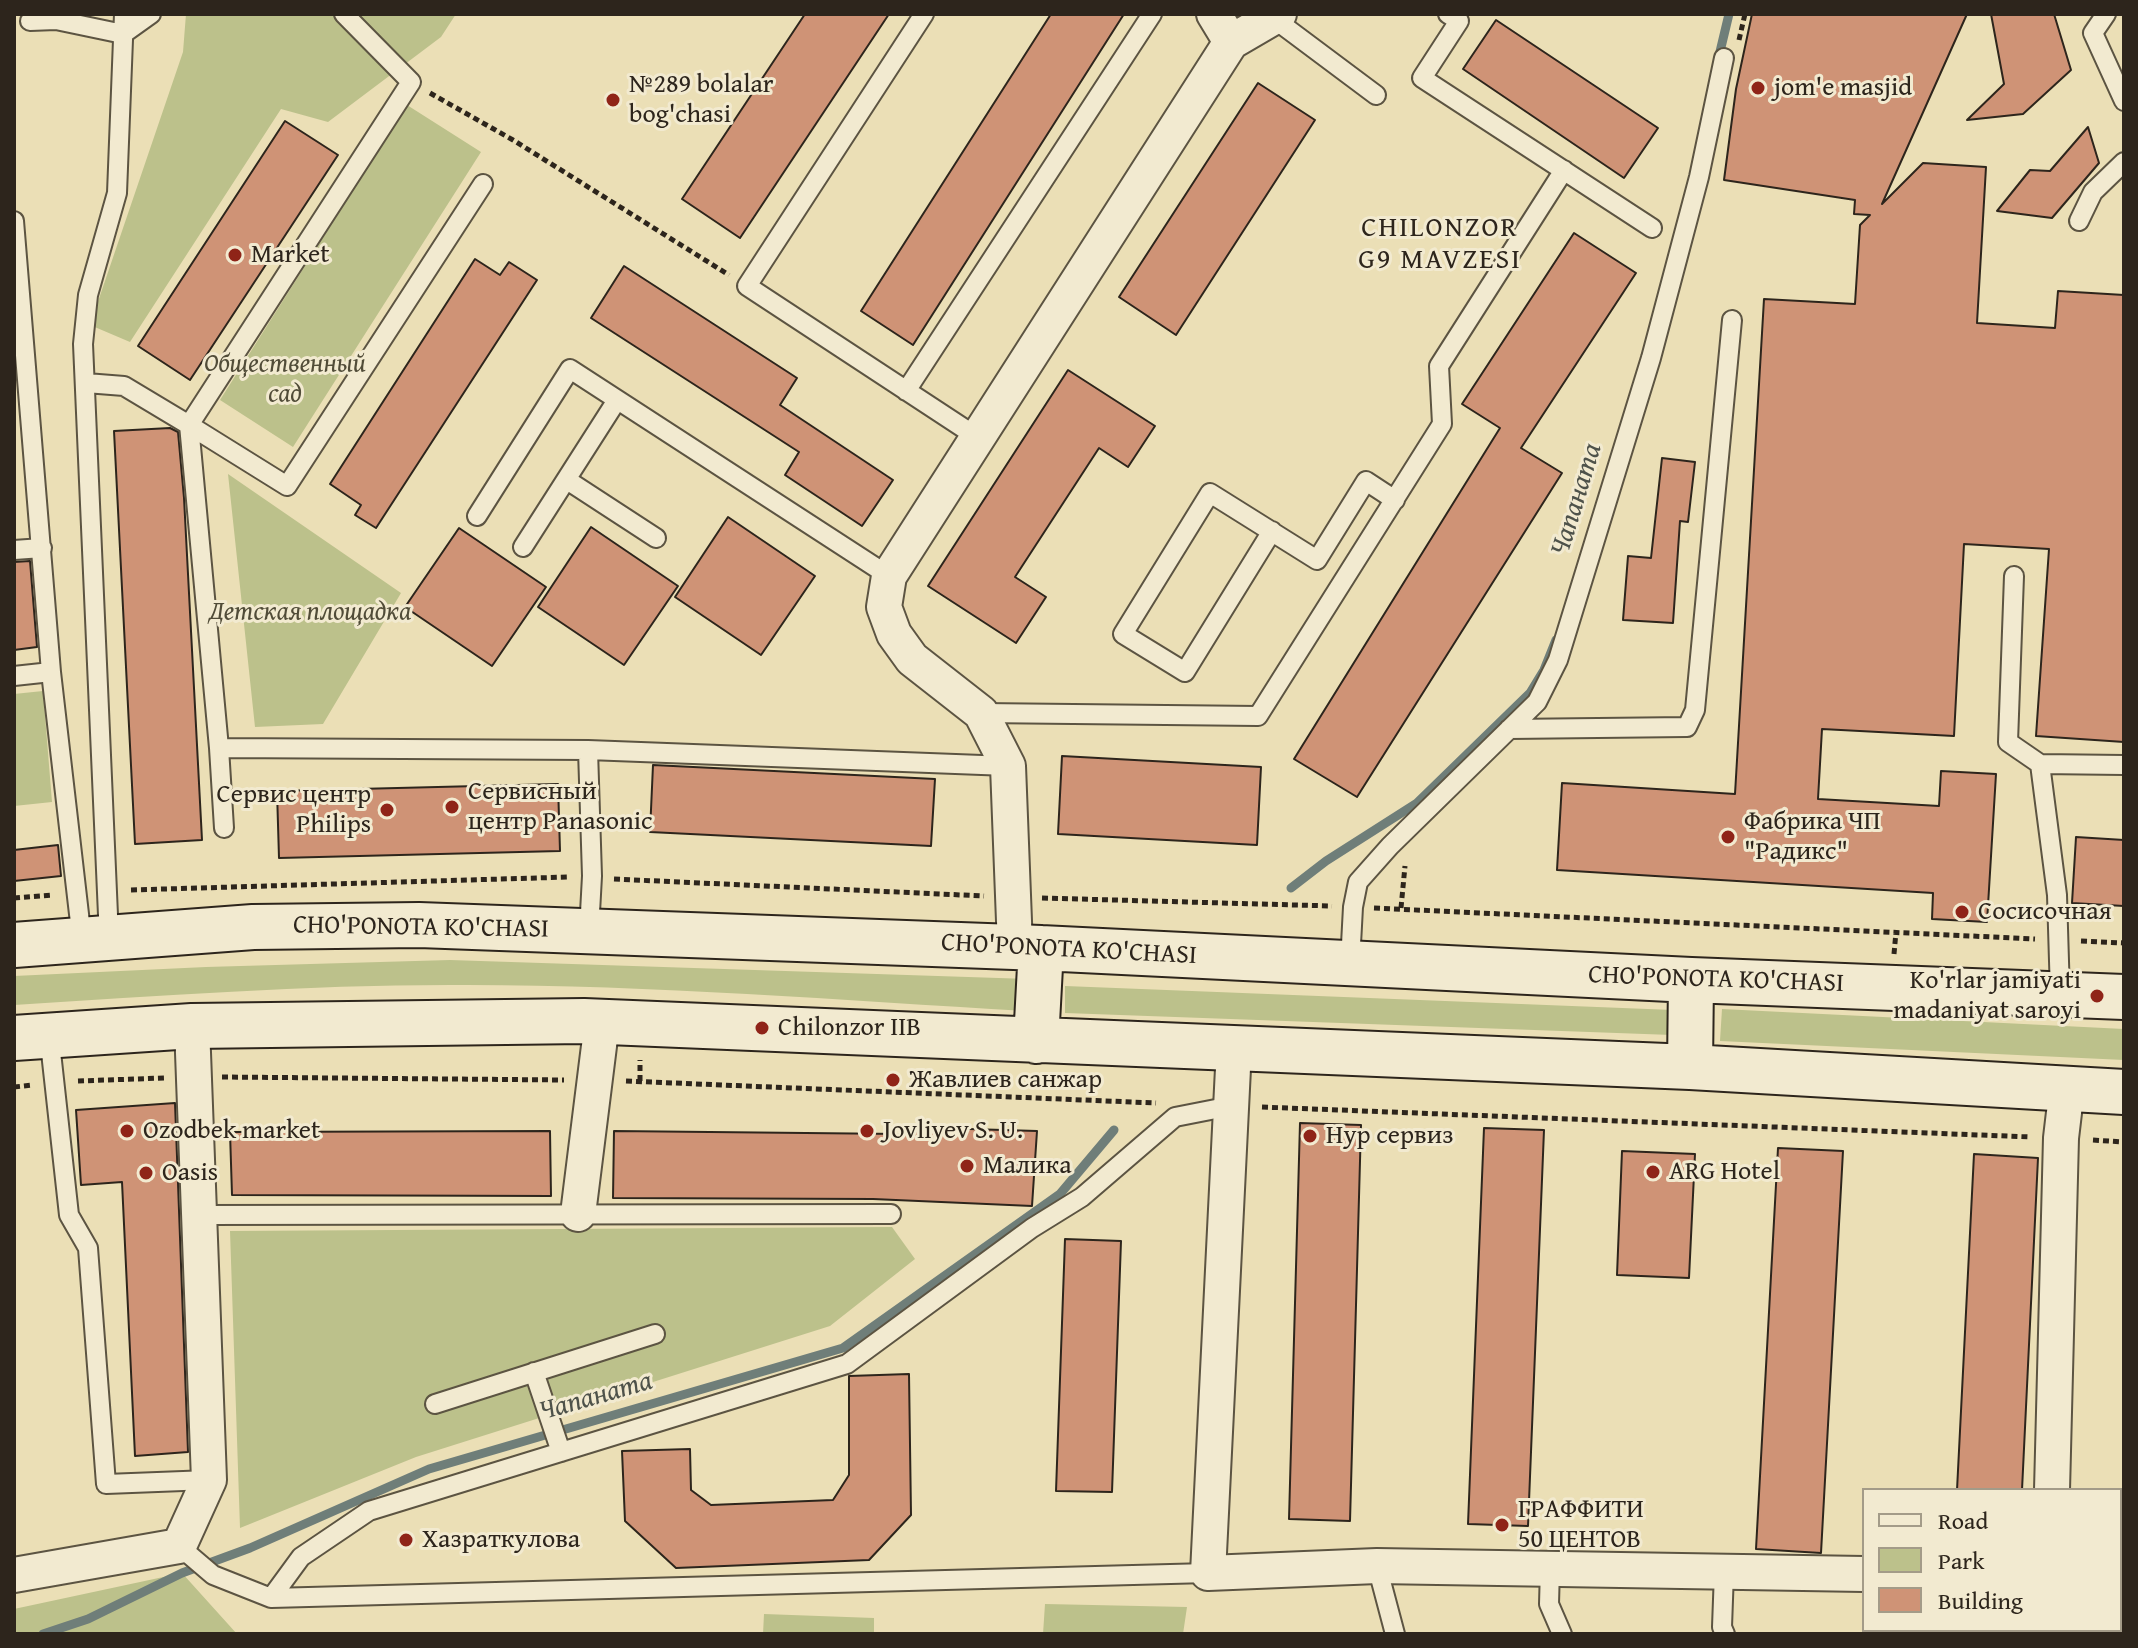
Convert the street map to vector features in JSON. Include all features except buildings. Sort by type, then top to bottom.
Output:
[{"type":"main road","name":"CHO'PONOTA KO'CHASI","points":[[14,945],[253,927],[419,925],[1028,948],[2124,997]]},
{"type":"main road","points":[[1028,948],[1036,1041]]},
{"type":"main road","points":[[1690,1067],[1691,980]]},
{"type":"main road","points":[[32,1036],[192,1026],[602,1022],[1690,1067],[2124,1092]]},
{"type":"street","points":[[1028,948],[1013,897],[1008,766],[981,713],[912,659],[894,634],[884,607],[889,576],[1226,32],[1275,18]]},
{"type":"street","points":[[578,1214],[602,1022]]},
{"type":"street","points":[[14,1575],[179,1546],[209,1480],[192,1026]]},
{"type":"street","points":[[1234,1048],[1208,1573],[1377,1566],[1862,1574]]},
{"type":"street","points":[[2052,1488],[2061,1138],[2067,1087]]},
{"type":"lane","points":[[95,939],[107,891],[83,344],[88,295],[117,193],[124,14]]},
{"type":"lane","points":[[30,21],[56,20],[123,34],[151,14]]},
{"type":"lane","points":[[224,828],[189,425],[411,82],[344,14]]},
{"type":"lane","points":[[924,14],[747,286],[977,437]]},
{"type":"lane","points":[[906,391],[1152,14]]},
{"type":"lane","points":[[2106,14],[2093,33],[2124,101]]},
{"type":"lane","points":[[1456,16],[1422,78],[1652,228]]},
{"type":"lane","points":[[1275,18],[1376,95]]},
{"type":"lane","points":[[1350,963],[1353,907],[1358,882],[1390,846],[1537,702],[1558,660],[1651,358],[1699,177],[1724,58]]},
{"type":"lane","points":[[2079,221],[2093,192],[2124,162]]},
{"type":"lane","points":[[981,713],[1258,716],[1442,424],[1439,366],[1564,170]]},
{"type":"lane","points":[[86,383],[124,386],[287,486],[483,184]]},
{"type":"lane","points":[[14,221],[51,672],[76,893],[95,939]]},
{"type":"lane","points":[[1509,729],[1687,727],[1695,710],[1732,320]]},
{"type":"lane","points":[[477,516],[570,369],[889,576]]},
{"type":"lane","points":[[523,547],[617,400]]},
{"type":"lane","points":[[567,480],[656,538]]},
{"type":"lane","points":[[1272,531],[1185,672],[1123,634],[1210,493],[1272,531],[1317,560],[1366,481],[1395,500]]},
{"type":"lane","points":[[14,550],[42,548]]},
{"type":"lane","points":[[2014,576],[2008,742],[2040,764],[2124,765]]},
{"type":"lane","points":[[14,676],[51,672]]},
{"type":"lane","points":[[219,748],[588,750],[1008,766]]},
{"type":"lane","points":[[588,750],[592,876],[589,931]]},
{"type":"lane","points":[[2040,764],[2057,895],[2060,994]]},
{"type":"lane","points":[[32,1036],[69,1215],[88,1248],[106,1484],[209,1480]]},
{"type":"lane","points":[[271,1598],[301,1557],[369,1511],[559,1448],[847,1364],[1032,1228],[1082,1197],[1175,1117],[1231,1106]]},
{"type":"lane","points":[[200,1215],[891,1214]]},
{"type":"lane","points":[[435,1404],[655,1334]]},
{"type":"lane","points":[[534,1372],[559,1448]]},
{"type":"lane","points":[[179,1546],[213,1575],[271,1598],[1208,1573]]},
{"type":"lane","points":[[1377,1566],[1395,1634]]},
{"type":"lane","points":[[1550,1568],[1549,1604],[1562,1634]]},
{"type":"lane","points":[[1724,1572],[1722,1627],[1725,1634]]},
{"type":"path","points":[[411,82],[513,140],[747,286]]},
{"type":"path","points":[[107,891],[592,876],[650,882],[1353,907],[2124,943]]},
{"type":"path","points":[[14,898],[76,893]]},
{"type":"path","points":[[1894,955],[1896,932]]},
{"type":"path","points":[[640,1060],[640,1081]]},
{"type":"path","points":[[1231,1106],[2124,1142]]},
{"type":"path","points":[[1883,1131],[1884,1118]]},
{"type":"green space","points":[[186,14],[456,14],[441,37],[328,122],[281,109],[130,342],[90,325],[183,52]]},
{"type":"green space","name":"Общественный сад","points":[[407,105],[481,152],[293,447],[220,400]]},
{"type":"green space","name":"Детская площадка","points":[[228,474],[401,593],[323,724],[255,727]]},
{"type":"green space","points":[[43,691],[52,802],[14,806],[14,694]]},
{"type":"green space","points":[[450,960],[1029,979],[1026,1011],[522,985],[287,989],[14,1005],[14,976]]},
{"type":"green space","points":[[1065,986],[1673,1010],[1672,1035],[1065,1013]]},
{"type":"green space","points":[[1722,1009],[2124,1029],[2124,1060],[1720,1041]]},
{"type":"green space","points":[[892,1227],[915,1259],[830,1326],[416,1457],[240,1528],[230,1231]]},
{"type":"green space","points":[[182,1573],[237,1634],[15,1634],[14,1609]]},
{"type":"green space","points":[[1045,1604],[1187,1607],[1183,1634],[1043,1634]]},
{"type":"green space","points":[[764,1614],[874,1618],[874,1634],[763,1634]]},
{"type":"waterway","name":"Чапаната","points":[[1718,60],[1729,14]]},
{"type":"waterway","name":"Чапаната","points":[[1291,888],[1326,861],[1417,803],[1530,693],[1544,670],[1556,640]]},
{"type":"waterway","name":"Чапаната","points":[[43,1634],[88,1619],[182,1573],[250,1548],[429,1469],[843,1348],[1060,1194],[1114,1130]]},
{"type":"place","name":"jom'e masjid","points":[[1758,88]]},
{"type":"place","name":"№289 bolalar bog'chasi","points":[[613,100]]},
{"type":"place","name":"Market","points":[[235,255]]},
{"type":"place","name":"Сервисный центр Panasonic","points":[[452,807]]},
{"type":"place","name":"Сервис центр Philips","points":[[387,810]]},
{"type":"place","name":"Фабрика ЧП \"Радикс\"","points":[[1728,837]]},
{"type":"place","name":"Сосисочная","points":[[1962,912]]},
{"type":"place","name":"Ko'rlar jamiyati madaniyat saroyi","points":[[2097,996]]},
{"type":"place","name":"Chilonzor IIB","points":[[762,1028]]},
{"type":"place","name":"Жавлиев санжар","points":[[893,1080]]},
{"type":"place","name":"Ozodbek market","points":[[127,1131]]},
{"type":"place","name":"Jovliyev S. U.","points":[[867,1131]]},
{"type":"place","name":"Нур сервиз","points":[[1310,1136]]},
{"type":"place","name":"Малика","points":[[967,1166]]},
{"type":"place","name":"ARG Hotel","points":[[1653,1172]]},
{"type":"place","name":"Oasis","points":[[146,1173]]},
{"type":"place","name":"ГРАФФИТИ 50 ЦЕНТОВ","points":[[1502,1525]]},
{"type":"place","name":"Хазраткулова","points":[[406,1540]]},
{"type":"district","name":"CHILONZOR G9 MAVZESI","points":[[1440,245]]}]
